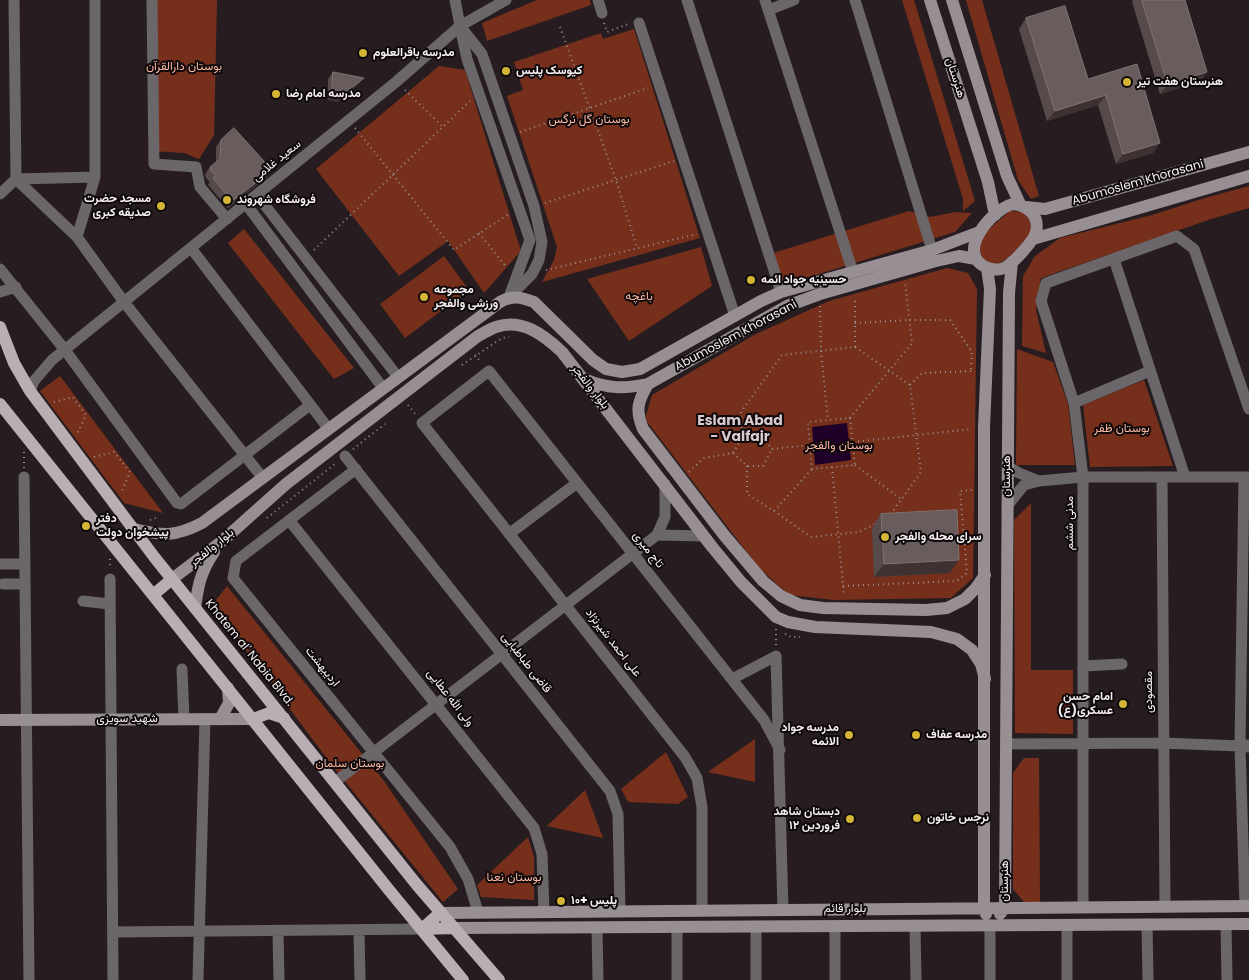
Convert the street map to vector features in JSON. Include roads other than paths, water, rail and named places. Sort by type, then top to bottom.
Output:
[{"type":"main road","name":"هنرستان","points":[[930,0],[988,182],[995,214]]},
{"type":"main road","name":"هنرستان","points":[[952,0],[1007,176],[1023,206]]},
{"type":"main road","name":"Abumoslem Khorasani","points":[[1023,206],[1045,209],[1249,152]]},
{"type":"main road","name":"Abumoslem Khorasani","points":[[1033,239],[1249,176]]},
{"type":"main road","points":[[1006,205],[1023,206],[1032,212],[1037,225],[1033,239],[1012,262],[1000,269],[986,268],[976,258],[973,245],[979,232],[1006,205]]},
{"type":"main road","name":"Abumoslem Khorasani","points":[[584,379],[600,386],[613,388],[648,384],[787,306],[820,294],[854,278],[979,232]]},
{"type":"main road","name":"Abumoslem Khorasani","points":[[640,369],[761,301],[782,292],[903,270],[960,256],[976,258]]},
{"type":"main road","name":"هنرستان","points":[[986,268],[990,288],[984,427],[984,908],[990,925],[1005,908],[1007,466],[1009,290],[1012,262]]},
{"type":"main road","name":"بلوار والفجر","points":[[134,529],[168,535],[185,532],[202,522],[500,302],[510,297],[523,297],[534,302],[594,360],[606,369],[622,372],[640,369]]},
{"type":"main road","name":"بلوار والفجر","points":[[172,579],[221,542],[286,484],[478,336],[496,327],[513,324],[527,327],[545,336],[562,352],[704,536],[742,582],[776,617],[788,622],[815,627],[931,632],[957,639],[972,650],[982,664],[985,679]]},
{"type":"main road","name":"Khatem al' Nabia Blvd.","points":[[0,327],[14,363],[30,391],[172,579],[440,913],[500,980]]},
{"type":"main road","points":[[0,348],[14,363]]},
{"type":"main road","points":[[398,377],[408,390]]},
{"type":"main road","points":[[648,384],[640,398],[639,419],[643,429],[681,480],[763,581],[781,596],[800,605],[823,608],[926,610],[947,608],[965,599],[985,575]]},
{"type":"main road","points":[[383,388],[394,402]]},
{"type":"main road","points":[[0,404],[463,980]]},
{"type":"main road","points":[[196,608],[204,566],[221,542]]},
{"type":"main road","points":[[154,595],[172,579]]},
{"type":"main road","points":[[220,719],[230,703],[228,688]]},
{"type":"main road","points":[[250,714],[262,705],[264,694]]},
{"type":"main road","points":[[250,714],[269,713],[284,718]]},
{"type":"main road","name":"شهید سویزی","points":[[0,720],[220,719],[250,714]]},
{"type":"main road","name":"بلوار قائم","points":[[440,913],[1247,906]]},
{"type":"main road","points":[[422,929],[440,913]]},
{"type":"main road","name":"بلوار قائم","points":[[453,928],[1249,924]]},
{"type":"main road","points":[[422,929],[453,928]]},
{"type":"street","points":[[14,0],[16,179],[77,237],[124,302],[262,477]]},
{"type":"street","points":[[77,237],[95,177],[96,0]]},
{"type":"street","points":[[152,0],[154,164],[196,167],[200,187],[227,219]]},
{"type":"street","points":[[455,0],[467,59],[530,240],[510,297]]},
{"type":"street","name":"سعید غلامی","points":[[30,391],[41,370],[65,350],[349,121],[460,26],[506,0]]},
{"type":"street","points":[[598,0],[602,13]]},
{"type":"street","points":[[687,0],[782,292]]},
{"type":"street","points":[[794,0],[767,5],[854,278]]},
{"type":"street","points":[[855,0],[932,250]]},
{"type":"street","points":[[639,23],[735,316]]},
{"type":"street","points":[[460,26],[482,54],[534,206],[542,242],[539,260],[532,274],[510,297]]},
{"type":"street","points":[[0,194],[16,179],[95,177]]},
{"type":"street","points":[[256,195],[398,377]]},
{"type":"street","points":[[246,204],[383,388]]},
{"type":"street","name":"مدنی ششم","points":[[1083,907],[1084,477],[1074,403],[1041,301],[1046,282],[1177,236],[1194,249],[1249,409]]},
{"type":"street","points":[[191,248],[328,428]]},
{"type":"street","points":[[1114,259],[1185,477]]},
{"type":"street","points":[[0,269],[65,350],[177,502],[181,504],[310,405]]},
{"type":"street","points":[[0,292],[16,288]]},
{"type":"street","name":"علی احمد شیرنژاد","points":[[489,371],[422,423],[685,757],[697,778],[702,807],[702,910]]},
{"type":"street","name":"تاج میری","points":[[489,371],[764,720],[780,750]]},
{"type":"street","points":[[1074,403],[1150,372]]},
{"type":"street","name":"قاضی طباطبایی","points":[[345,456],[610,791],[618,814],[620,911]]},
{"type":"street","points":[[1007,466],[1039,481]]},
{"type":"street","name":"اردیبهشت","points":[[356,469],[236,561],[233,578],[450,848],[468,879],[478,912]]},
{"type":"street","points":[[24,477],[29,980]]},
{"type":"street","points":[[1007,506],[1024,485],[1039,481],[1084,477],[1246,477],[1247,906]]},
{"type":"street","name":"مقصودی","points":[[1162,477],[1165,907]]},
{"type":"street","points":[[509,534],[577,483]]},
{"type":"street","points":[[334,782],[657,535],[665,517],[665,484]]},
{"type":"street","name":"ولی الله عطایی","points":[[289,520],[534,828],[542,854],[544,912]]},
{"type":"street","points":[[657,535],[704,536]]},
{"type":"street","points":[[2,564],[25,564]]},
{"type":"street","points":[[110,579],[113,980]]},
{"type":"street","points":[[3,584],[25,584]]},
{"type":"street","points":[[83,601],[110,604]]},
{"type":"street","points":[[732,680],[776,656],[783,910]]},
{"type":"street","points":[[1083,666],[1122,664]]},
{"type":"street","points":[[182,669],[184,719]]},
{"type":"street","points":[[198,980],[204,719]]},
{"type":"street","points":[[1006,744],[1164,743],[1246,746]]},
{"type":"street","points":[[1147,924],[1148,980]]},
{"type":"street","points":[[1226,924],[1227,980]]},
{"type":"street","points":[[990,925],[990,980]]},
{"type":"street","points":[[1067,925],[1068,980]]},
{"type":"street","points":[[756,926],[756,980]]},
{"type":"street","points":[[835,926],[835,980]]},
{"type":"street","points":[[915,926],[916,980]]},
{"type":"street","points":[[597,927],[598,980]]},
{"type":"street","points":[[677,927],[677,980]]},
{"type":"street","points":[[113,932],[422,929]]},
{"type":"street","points":[[359,930],[360,980]]},
{"type":"street","points":[[278,931],[278,980]]},
{"type":"place","name":"مدرسه باقرالعلوم","points":[[363,53]]},
{"type":"place","name":"کیوسک پلیس","points":[[506,71]]},
{"type":"place","name":"هنرستان هفت تیر","points":[[1127,82]]},
{"type":"place","name":"مدرسه امام رضا","points":[[276,94]]},
{"type":"place","name":"فروشگاه شهروند","points":[[227,200]]},
{"type":"place","name":"مسجد حضرت صدیقه کبری","points":[[161,206]]},
{"type":"place","name":"حسینیه جواد ائمه","points":[[751,280]]},
{"type":"place","name":"مجموعه ورزشی والفجر","points":[[424,297]]},
{"type":"place","name":"دفتر پیشخوان دولت","points":[[86,526]]},
{"type":"place","name":"سرای محله والفجر","points":[[885,537]]},
{"type":"place","name":"امام حسن عسکری(ع)","points":[[1123,704]]},
{"type":"place","name":"مدرسه جواد الائمه","points":[[849,735]]},
{"type":"place","name":"مدرسه عفاف","points":[[916,735]]},
{"type":"place","name":"نرجس خاتون","points":[[917,818]]},
{"type":"place","name":"دبستان شاهد ۱۲ فروردین","points":[[850,819]]},
{"type":"place","name":"پلیس +۱۰","points":[[561,901]]},
{"type":"district","name":"Eslam Abad - Valfajr","points":[[740,430]]},
{"type":"park label","name":"بوستان دارالقرآن","points":[[184,67]]},
{"type":"park label","name":"بوستان گل نرگس","points":[[589,120]]},
{"type":"park label","name":"باغچه","points":[[639,297]]},
{"type":"park label","name":"بوستان ظفر","points":[[1122,429]]},
{"type":"park label","name":"بوستان والفجر","points":[[839,446]]},
{"type":"park label","name":"بوستان سلمان","points":[[350,764]]},
{"type":"park label","name":"بوستان نعنا","points":[[514,878]]}]
